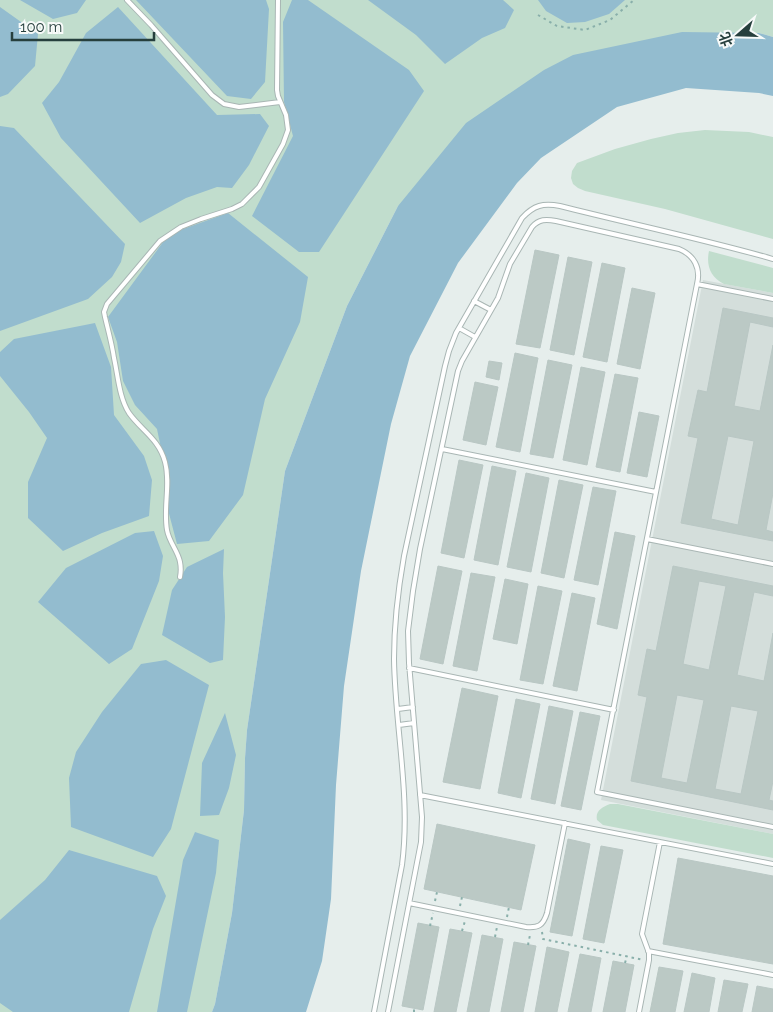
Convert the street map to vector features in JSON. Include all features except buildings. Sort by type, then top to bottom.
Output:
[{"type":"lane","points":[[127,0],[212,95],[224,104],[239,108],[280,102]]},
{"type":"lane","points":[[180,577],[180,560],[167,532],[168,478],[166,464],[155,441],[129,412],[124,401],[104,312],[107,304],[160,241],[181,227],[242,204],[259,187],[283,144],[288,130],[286,115],[277,90],[278,0]]},
{"type":"lane","points":[[374,1012],[405,840],[405,814],[394,660],[399,589],[404,556],[445,366],[459,328],[522,218],[540,205],[560,206],[773,259]]},
{"type":"lane","points":[[388,1012],[421,842],[422,817],[409,668],[408,631],[420,549],[460,366],[498,298],[510,264],[535,223],[544,219],[679,249],[692,258],[698,273],[598,792],[773,827]]},
{"type":"lane","points":[[697,284],[773,299]]},
{"type":"lane","points":[[474,300],[491,310]]},
{"type":"lane","points":[[459,328],[475,337]]},
{"type":"lane","points":[[442,448],[656,492]]},
{"type":"lane","points":[[647,539],[773,564]]},
{"type":"lane","points":[[409,668],[614,710]]},
{"type":"lane","points":[[398,709],[412,707]]},
{"type":"lane","points":[[399,725],[414,723]]},
{"type":"lane","points":[[420,795],[773,864]]},
{"type":"lane","points":[[409,903],[506,923],[537,927],[542,924],[547,913],[565,823]]},
{"type":"lane","points":[[639,1012],[649,961],[648,951],[642,934],[660,842]]},
{"type":"lane","points":[[648,951],[773,975]]},
{"type":"path","points":[[538,16],[557,26],[585,30],[610,20],[634,0]]},
{"type":"path","points":[[459,913],[462,897]]},
{"type":"path","points":[[506,923],[509,908]]},
{"type":"path","points":[[462,931],[466,915]]},
{"type":"path","points":[[495,937],[498,921]]},
{"type":"path","points":[[542,924],[543,939],[649,961]]},
{"type":"path","points":[[528,945],[531,927]]},
{"type":"path","points":[[625,963],[627,956]]},
{"type":"shaded area","points":[[703,280],[773,293],[773,834],[601,800]]},
{"type":"green space","points":[[0,0],[773,0],[773,37],[759,33],[398,206],[347,306],[285,471],[247,730],[244,810],[232,913],[212,1012],[0,1012]]},
{"type":"green space","points":[[705,130],[749,132],[773,137],[773,239],[665,209],[585,191],[573,184],[571,178],[572,171],[577,163],[615,149],[651,139]]},
{"type":"green space","points":[[709,251],[773,268],[773,293],[724,284],[719,281],[710,270],[708,261]]},
{"type":"green space","points":[[610,804],[773,834],[773,858],[603,825],[597,820],[597,814],[602,808]]},
{"type":"water","points":[[20,0],[86,0],[77,13],[53,19]]},
{"type":"water","points":[[136,0],[266,0],[269,9],[265,82],[251,99],[227,96]]},
{"type":"water","points":[[292,0],[308,0],[409,70],[424,91],[319,252],[299,252],[252,216],[293,136],[284,102],[283,22]]},
{"type":"water","points":[[368,0],[503,0],[514,10],[505,28],[482,38],[445,64],[416,35]]},
{"type":"water","points":[[538,0],[625,0],[609,14],[585,22],[567,23],[546,11]]},
{"type":"water","points":[[0,7],[38,34],[35,66],[8,94],[0,97]]},
{"type":"water","points":[[118,7],[217,115],[260,114],[269,126],[249,165],[232,188],[217,187],[186,198],[140,223],[61,138],[42,103],[59,82],[86,33]]},
{"type":"water","points":[[682,32],[759,33],[773,37],[773,96],[759,93],[686,88],[617,107],[541,158],[517,183],[458,263],[410,356],[391,424],[361,571],[344,686],[336,785],[331,899],[322,961],[306,1012],[212,1012],[232,913],[244,810],[247,730],[285,471],[347,306],[398,206],[466,123],[544,70],[573,55]]},
{"type":"water","points":[[0,126],[14,128],[125,244],[121,262],[112,277],[88,299],[0,331]]},
{"type":"water","points":[[228,213],[308,277],[300,322],[265,399],[243,495],[209,541],[177,544],[167,506],[165,468],[157,429],[135,405],[123,381],[117,342],[108,317],[169,234]]},
{"type":"water","points":[[95,323],[111,367],[114,415],[144,456],[152,480],[149,516],[102,533],[63,551],[28,518],[28,482],[47,438],[0,376],[0,352],[14,339]]},
{"type":"water","points":[[154,531],[163,556],[159,581],[132,649],[109,664],[38,602],[66,568],[135,533]]},
{"type":"water","points":[[224,549],[225,617],[223,660],[210,663],[162,635],[172,590],[187,567]]},
{"type":"water","points":[[166,660],[209,685],[171,829],[153,857],[71,827],[69,778],[76,752],[102,712],[141,664]]},
{"type":"water","points":[[225,713],[236,755],[229,788],[219,815],[200,816],[202,763]]},
{"type":"water","points":[[195,832],[219,840],[216,873],[187,1012],[157,1012],[183,860]]},
{"type":"water","points":[[69,850],[157,876],[166,896],[153,929],[129,1012],[13,1012],[0,1003],[0,920],[45,880]]}]
